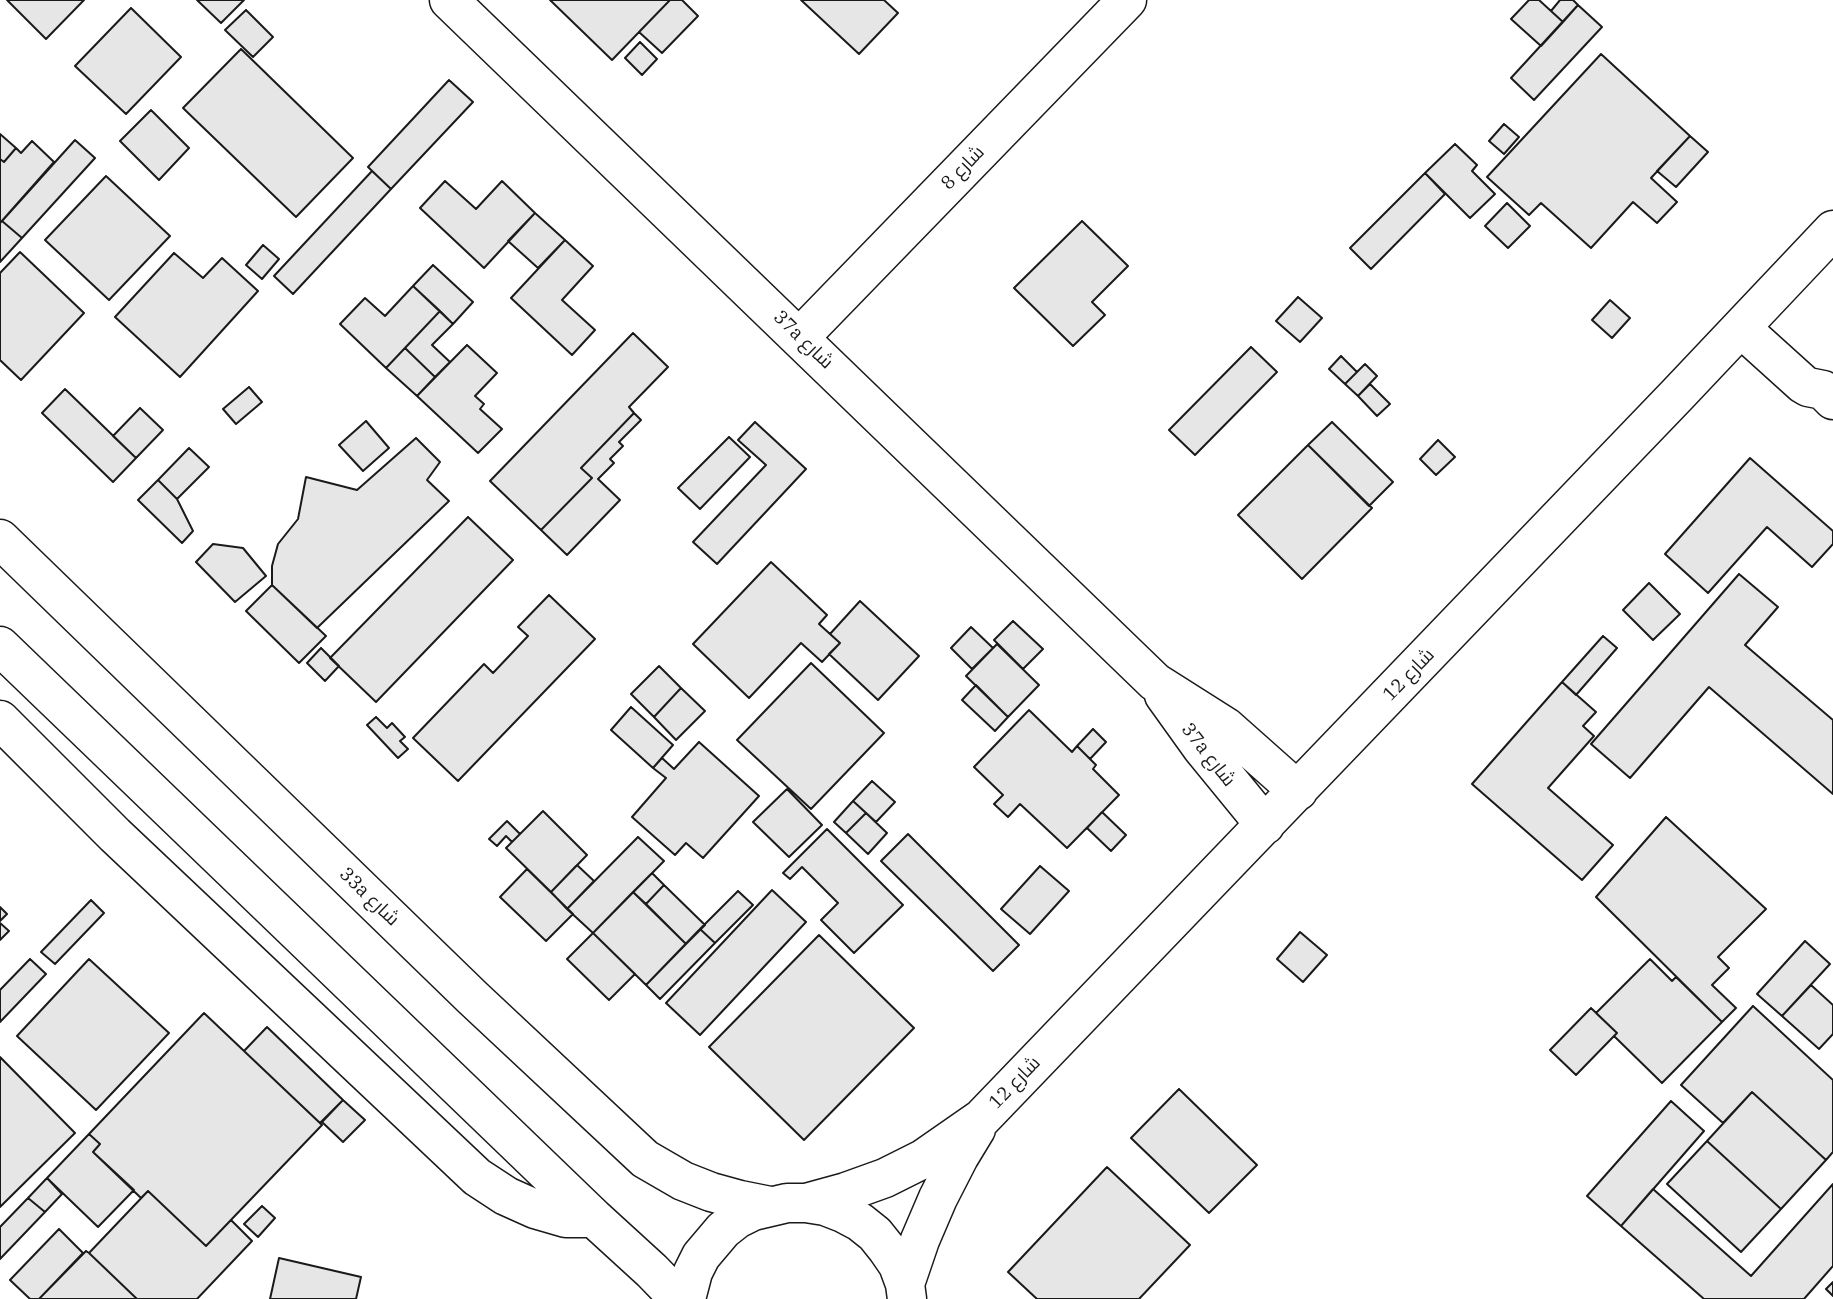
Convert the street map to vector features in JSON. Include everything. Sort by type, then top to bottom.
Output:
[{"type":"street","name":"37a شارع","points":[[449,0],[1155,682],[1226,727],[1298,791]]},
{"type":"street","name":"شارع 8","points":[[800,337],[1127,0]]},
{"type":"street","name":"شارع 12","points":[[686,1299],[693,1272],[701,1256],[711,1242],[737,1219],[753,1211],[846,1192],[885,1178],[923,1159],[982,1118],[1833,230]]},
{"type":"street","points":[[1750,318],[1813,362],[1828,395]]},
{"type":"street","name":"33a شارع","points":[[0,539],[473,998],[645,1159],[683,1181],[740,1200],[825,1206],[843,1213],[875,1234],[898,1265],[906,1291]]},
{"type":"street","points":[[0,646],[679,1299]]},
{"type":"street","name":"37a شارع","points":[[1155,682],[1187,729],[1265,825]]},
{"type":"street","points":[[0,720],[115,835],[477,1177],[506,1196],[535,1209],[566,1218],[594,1218]]},
{"type":"street","name":"شارع 12","points":[[906,1291],[920,1240],[938,1198],[982,1118]]},
{"type":"building","points":[[7,0],[84,0],[46,39]]},
{"type":"building","points":[[197,0],[244,0],[221,23]]},
{"type":"building","points":[[550,0],[670,0],[612,60]]},
{"type":"building","points":[[670,0],[682,0],[698,16],[662,53],[639,32]]},
{"type":"building","points":[[801,0],[884,0],[898,13],[859,54]]},
{"type":"building","points":[[1529,0],[1539,0],[1563,22],[1541,46],[1511,19]]},
{"type":"building","points":[[1560,0],[1573,0],[1578,5],[1563,22],[1551,11]]},
{"type":"building","points":[[1578,5],[1602,27],[1534,100],[1511,78]]},
{"type":"building","points":[[131,8],[181,57],[126,114],[75,66]]},
{"type":"building","points":[[246,10],[273,37],[253,57],[225,30]]},
{"type":"building","points":[[640,42],[657,59],[642,75],[625,58]]},
{"type":"building","points":[[241,49],[353,158],[296,217],[183,108]]},
{"type":"building","points":[[1601,54],[1690,136],[1651,178],[1677,202],[1657,223],[1633,202],[1591,248],[1541,203],[1529,215],[1487,177]]},
{"type":"building","points":[[449,80],[473,102],[391,189],[368,167]]},
{"type":"building","points":[[151,110],[189,148],[159,180],[120,141]]},
{"type":"building","points":[[1504,124],[1519,137],[1504,154],[1489,141]]},
{"type":"building","points":[[0,134],[16,148],[4,162],[0,159]]},
{"type":"building","points":[[1690,136],[1708,152],[1676,187],[1657,171]]},
{"type":"building","points":[[75,140],[95,158],[22,238],[2,221]]},
{"type":"building","points":[[32,141],[54,162],[0,223],[0,159],[4,162],[16,148],[21,153]]},
{"type":"building","points":[[1455,144],[1477,165],[1472,171],[1495,194],[1470,218],[1425,173]]},
{"type":"building","points":[[372,171],[391,189],[293,294],[274,276]]},
{"type":"building","points":[[1425,173],[1445,194],[1371,269],[1350,248]]},
{"type":"building","points":[[106,176],[170,236],[109,300],[45,240]]},
{"type":"building","points":[[445,181],[476,209],[502,181],[535,213],[484,268],[420,208]]},
{"type":"building","points":[[1507,203],[1530,226],[1508,248],[1485,226]]},
{"type":"building","points":[[535,213],[565,240],[538,268],[508,241]]},
{"type":"building","points":[[2,221],[22,238],[0,262],[0,223]]},
{"type":"building","points":[[1082,221],[1128,266],[1092,302],[1105,315],[1073,346],[1014,288]]},
{"type":"building","points":[[565,240],[593,266],[562,300],[595,330],[572,355],[511,298]]},
{"type":"building","points":[[263,245],[279,259],[262,279],[246,265]]},
{"type":"building","points":[[20,252],[84,313],[21,380],[0,360],[0,273]]},
{"type":"building","points":[[174,253],[203,278],[222,258],[258,291],[180,377],[115,317]]},
{"type":"building","points":[[433,265],[473,302],[453,324],[413,286]]},
{"type":"building","points":[[413,286],[440,311],[386,368],[340,324],[365,298],[385,316]]},
{"type":"building","points":[[1298,297],[1322,318],[1300,342],[1276,321]]},
{"type":"building","points":[[1610,300],[1630,318],[1612,338],[1592,320]]},
{"type":"building","points":[[440,311],[453,324],[432,345],[450,362],[435,377],[405,348]]},
{"type":"building","points":[[633,333],[668,367],[629,407],[634,413],[581,468],[592,478],[541,530],[490,481]]},
{"type":"building","points":[[467,345],[497,373],[475,396],[484,404],[480,409],[502,429],[478,453],[417,396]]},
{"type":"building","points":[[1251,347],[1277,372],[1195,455],[1169,430]]},
{"type":"building","points":[[405,348],[435,377],[417,396],[386,368]]},
{"type":"building","points":[[1341,356],[1357,372],[1345,384],[1329,369]]},
{"type":"building","points":[[1365,364],[1377,376],[1358,396],[1345,384]]},
{"type":"building","points":[[1370,384],[1390,404],[1377,416],[1358,396]]},
{"type":"building","points":[[249,387],[262,402],[236,424],[223,409]]},
{"type":"building","points":[[65,389],[136,458],[113,482],[42,413]]},
{"type":"building","points":[[140,408],[163,430],[136,458],[113,436]]},
{"type":"building","points":[[634,413],[641,420],[619,442],[623,446],[610,459],[614,463],[598,479],[620,500],[567,555],[541,530],[592,478],[581,468]]},
{"type":"building","points":[[366,421],[389,448],[363,471],[339,445]]},
{"type":"building","points":[[755,422],[806,469],[717,564],[693,542],[766,465],[738,440]]},
{"type":"building","points":[[1332,422],[1393,482],[1369,506],[1308,445]]},
{"type":"building","points":[[729,437],[750,457],[700,509],[678,488]]},
{"type":"building","points":[[416,438],[440,462],[427,480],[449,501],[317,628],[272,585],[272,566],[278,544],[298,519],[306,477],[357,490]]},
{"type":"building","points":[[1438,440],[1455,457],[1436,475],[1420,459]]},
{"type":"building","points":[[1308,445],[1372,508],[1302,579],[1238,515]]},
{"type":"building","points":[[189,448],[209,467],[177,499],[158,480]]},
{"type":"building","points":[[1750,458],[1833,531],[1833,544],[1812,567],[1767,527],[1708,593],[1665,554]]},
{"type":"building","points":[[158,480],[177,499],[193,531],[182,543],[138,500]]},
{"type":"building","points":[[468,517],[513,560],[376,702],[330,658]]},
{"type":"building","points":[[213,544],[243,548],[266,576],[235,602],[196,562]]},
{"type":"building","points":[[771,562],[827,615],[819,624],[840,643],[822,662],[801,643],[749,698],[693,644]]},
{"type":"building","points":[[1739,574],[1778,607],[1745,645],[1833,720],[1833,794],[1709,687],[1630,778],[1591,744]]},
{"type":"building","points":[[1649,583],[1680,614],[1653,640],[1623,610]]},
{"type":"building","points":[[272,585],[326,636],[299,663],[246,611]]},
{"type":"building","points":[[549,595],[595,639],[458,781],[413,738],[484,664],[493,673],[528,636],[518,627]]},
{"type":"building","points":[[860,601],[919,656],[878,700],[829,654],[840,643],[830,634]]},
{"type":"building","points":[[1013,621],[1043,649],[1023,669],[994,640]]},
{"type":"building","points":[[971,627],[993,648],[972,669],[951,648]]},
{"type":"building","points":[[1603,636],[1617,648],[1576,695],[1562,682]]},
{"type":"building","points":[[997,644],[1039,685],[1008,717],[966,676]]},
{"type":"building","points":[[321,648],[339,666],[325,681],[307,663]]},
{"type":"building","points":[[811,663],[884,733],[811,809],[737,740]]},
{"type":"building","points":[[659,666],[681,688],[654,717],[631,694]]},
{"type":"building","points":[[1562,682],[1596,712],[1583,726],[1594,736],[1548,788],[1613,845],[1582,880],[1472,784]]},
{"type":"building","points":[[976,685],[1008,717],[995,731],[962,700]]},
{"type":"building","points":[[681,688],[705,711],[676,740],[654,717]]},
{"type":"building","points":[[631,707],[673,745],[653,768],[611,730]]},
{"type":"building","points":[[1029,710],[1072,752],[1077,746],[1096,765],[1093,769],[1119,795],[1067,848],[1020,804],[1008,817],[994,804],[1003,795],[974,767]]},
{"type":"building","points":[[376,717],[387,728],[392,723],[405,737],[400,741],[408,749],[398,758],[367,725]]},
{"type":"building","points":[[1093,729],[1106,742],[1090,759],[1077,746]]},
{"type":"building","points":[[699,742],[759,796],[703,858],[686,843],[675,855],[632,817],[666,778],[653,768],[662,758],[674,769]]},
{"type":"building","points":[[872,781],[895,802],[876,822],[853,801]]},
{"type":"building","points":[[787,789],[822,825],[789,857],[753,822]]},
{"type":"building","points":[[853,801],[866,813],[846,833],[834,822]]},
{"type":"building","points":[[543,811],[587,855],[551,892],[506,848]]},
{"type":"building","points":[[1102,812],[1126,835],[1111,851],[1087,828]]},
{"type":"building","points":[[866,813],[887,833],[868,854],[846,833]]},
{"type":"building","points":[[1666,817],[1766,909],[1718,957],[1729,968],[1712,985],[1736,1008],[1722,1022],[1596,897]]},
{"type":"building","points":[[507,821],[520,834],[512,842],[506,836],[497,846],[489,839]]},
{"type":"building","points":[[827,829],[903,905],[854,953],[821,920],[838,903],[802,867],[790,879],[783,873]]},
{"type":"building","points":[[908,834],[1019,945],[993,971],[881,861]]},
{"type":"building","points":[[638,837],[664,861],[593,933],[567,909]]},
{"type":"building","points":[[577,865],[594,881],[567,909],[551,892]]},
{"type":"building","points":[[1040,866],[1069,891],[1030,934],[1001,909]]},
{"type":"building","points":[[527,869],[573,914],[546,941],[500,897]]},
{"type":"building","points":[[652,873],[664,885],[646,904],[633,892]]},
{"type":"building","points":[[664,885],[705,925],[686,944],[646,904]]},
{"type":"building","points":[[772,890],[806,922],[700,1035],[666,1003]]},
{"type":"building","points":[[738,891],[753,905],[715,943],[700,929]]},
{"type":"building","points":[[633,892],[686,944],[646,985],[593,933]]},
{"type":"building","points":[[91,900],[104,913],[55,964],[41,952]]},
{"type":"building","points":[[0,907],[7,914],[0,921]]},
{"type":"building","points":[[0,923],[9,931],[0,940]]},
{"type":"building","points":[[700,929],[715,943],[660,999],[646,985]]},
{"type":"building","points":[[1300,932],[1327,955],[1303,982],[1277,959]]},
{"type":"building","points":[[593,933],[635,974],[609,1000],[567,959]]},
{"type":"building","points":[[819,935],[914,1028],[804,1140],[709,1047]]},
{"type":"building","points":[[1805,941],[1830,964],[1782,1016],[1757,994]]},
{"type":"building","points":[[30,959],[46,974],[0,1022],[0,990]]},
{"type":"building","points":[[89,959],[169,1033],[96,1110],[17,1036]]},
{"type":"building","points":[[1650,959],[1672,981],[1676,977],[1722,1022],[1662,1083],[1614,1036],[1617,1033],[1596,1013]]},
{"type":"building","points":[[1811,985],[1833,1005],[1833,1034],[1819,1049],[1782,1016]]},
{"type":"building","points":[[1753,1006],[1833,1080],[1833,1152],[1826,1160],[1752,1092],[1723,1123],[1681,1085]]},
{"type":"building","points":[[1591,1008],[1617,1033],[1576,1075],[1550,1050]]},
{"type":"building","points":[[204,1013],[322,1125],[206,1246],[148,1191],[141,1198],[93,1152],[100,1144],[89,1134]]},
{"type":"building","points":[[267,1027],[343,1100],[320,1123],[244,1051]]},
{"type":"building","points":[[0,1057],[75,1133],[0,1207]]},
{"type":"building","points":[[1179,1089],[1257,1165],[1209,1213],[1131,1138]]},
{"type":"building","points":[[1752,1092],[1826,1160],[1781,1209],[1707,1141]]},
{"type":"building","points":[[343,1100],[365,1120],[343,1142],[322,1122]]},
{"type":"building","points":[[1671,1101],[1704,1131],[1621,1226],[1587,1196]]},
{"type":"building","points":[[89,1134],[100,1144],[93,1152],[134,1190],[98,1227],[47,1178]]},
{"type":"building","points":[[1707,1141],[1781,1209],[1741,1252],[1667,1184]]},
{"type":"building","points":[[1107,1167],[1190,1245],[1139,1299],[1037,1299],[1008,1272]]},
{"type":"building","points":[[47,1178],[62,1194],[45,1212],[28,1198]]},
{"type":"building","points":[[1833,1184],[1833,1266],[1804,1299],[1704,1299],[1621,1226],[1653,1189],[1751,1276]]},
{"type":"building","points":[[148,1191],[206,1246],[231,1220],[252,1241],[197,1299],[137,1299],[89,1253]]},
{"type":"building","points":[[28,1198],[45,1212],[0,1259],[0,1227]]},
{"type":"building","points":[[262,1206],[275,1218],[258,1237],[244,1224]]},
{"type":"building","points":[[59,1229],[83,1253],[39,1299],[30,1299],[10,1280]]},
{"type":"building","points":[[86,1251],[89,1253],[137,1299],[39,1299]]},
{"type":"building","points":[[279,1258],[361,1277],[356,1299],[270,1299]]},
{"type":"building","points":[[1833,1282],[1833,1296],[1826,1289]]}]
